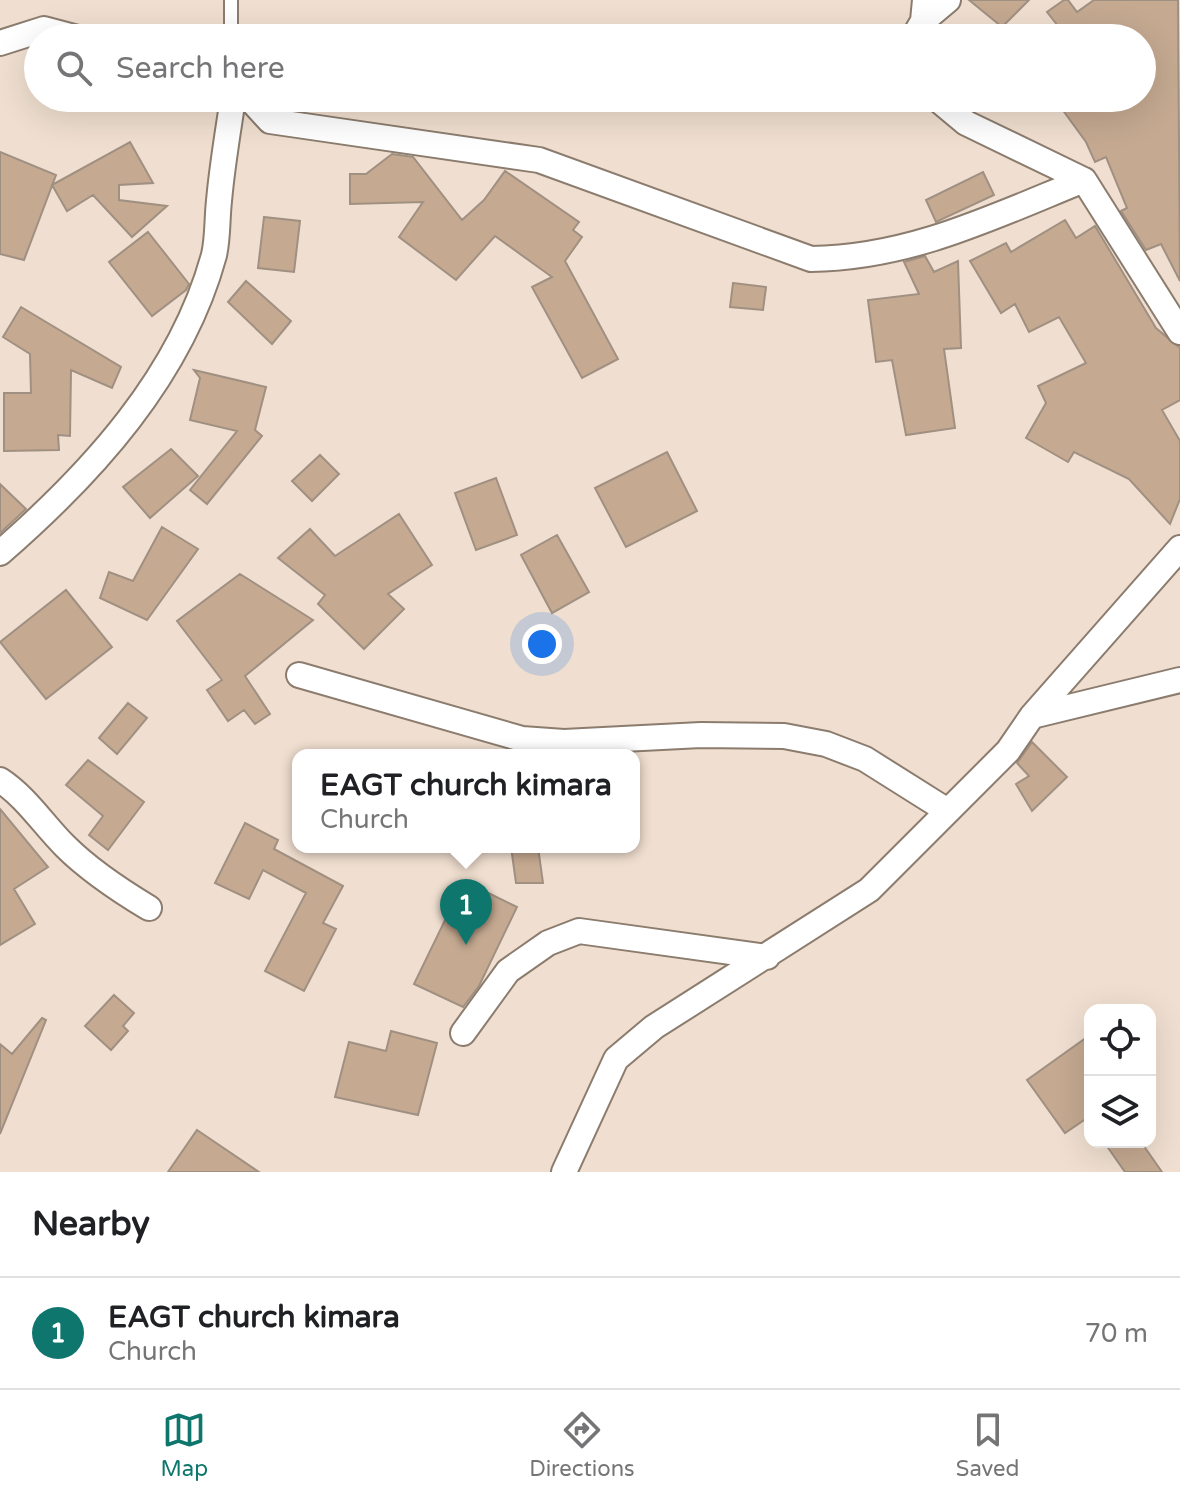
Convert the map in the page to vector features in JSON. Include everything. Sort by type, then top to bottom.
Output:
[{"type":"street","points":[[920,20],[948,0]]},
{"type":"street","points":[[0,43],[24,35]]},
{"type":"street","points":[[0,553],[33,524],[107,447],[164,372],[198,304],[215,252],[231,112]]},
{"type":"street","points":[[262,112],[270,121],[539,160],[811,259],[853,259],[932,242],[1084,180]]},
{"type":"street","points":[[953,112],[966,123],[1084,180],[1180,332]]},
{"type":"street","points":[[564,1172],[616,1059],[654,1027],[869,890],[1008,751],[1032,716],[1180,548]]},
{"type":"street","points":[[299,675],[522,739],[564,742],[701,735],[784,736],[826,744],[865,759],[946,810]]},
{"type":"street","points":[[1032,716],[1180,680]]},
{"type":"street","points":[[0,780],[16,790],[77,856],[113,887],[149,908]]},
{"type":"street","points":[[463,1033],[508,971],[548,943],[579,931],[767,957]]},
{"type":"lane","points":[[231,0],[231,24]]},
{"type":"building","points":[[969,0],[1029,0],[1005,24],[998,24]]},
{"type":"building","points":[[1064,0],[1068,0],[1077,12],[1094,0],[1178,0],[1180,281],[1161,244],[1146,250],[1121,211],[1127,208],[1106,157],[1095,162],[1086,142],[1064,112],[1156,112],[1156,24],[1056,24],[1047,12]]},
{"type":"building","points":[[130,142],[153,183],[119,185],[119,200],[167,206],[132,237],[93,195],[67,211],[52,185]]},
{"type":"building","points":[[0,152],[56,175],[24,260],[0,254]]},
{"type":"building","points":[[392,154],[413,157],[462,220],[484,200],[505,171],[579,222],[573,230],[582,237],[565,261],[618,359],[582,378],[532,287],[552,277],[495,236],[456,280],[399,237],[423,202],[350,204],[350,174],[366,174]]},
{"type":"building","points":[[983,172],[994,195],[936,222],[926,200]]},
{"type":"building","points":[[264,217],[300,221],[294,272],[258,268]]},
{"type":"building","points":[[1065,220],[1076,238],[1095,226],[1156,328],[1180,348],[1180,400],[1162,410],[1180,441],[1180,499],[1170,524],[1129,479],[1074,452],[1068,462],[1026,438],[1046,403],[1038,386],[1086,363],[1059,317],[1029,332],[1015,304],[1001,313],[970,261],[1006,243],[1011,252]]},
{"type":"building","points":[[148,232],[189,284],[186,290],[152,316],[109,262]]},
{"type":"building","points":[[925,256],[934,272],[958,261],[961,348],[944,349],[955,428],[906,435],[892,360],[876,362],[868,300],[919,294],[904,262]]},
{"type":"building","points":[[246,281],[291,321],[272,344],[228,302]]},
{"type":"building","points":[[733,283],[766,287],[763,310],[730,307]]},
{"type":"building","points":[[21,307],[121,367],[112,388],[71,370],[70,436],[58,435],[59,450],[4,451],[4,393],[31,393],[30,354],[3,337]]},
{"type":"building","points":[[194,370],[266,387],[255,430],[262,436],[207,504],[190,490],[237,431],[190,420],[200,378]]},
{"type":"building","points":[[171,449],[198,476],[150,518],[123,487]]},
{"type":"building","points":[[667,452],[697,511],[626,547],[595,488]]},
{"type":"building","points":[[320,455],[339,474],[312,501],[292,481]]},
{"type":"building","points":[[496,478],[517,535],[476,550],[455,493]]},
{"type":"building","points":[[0,484],[26,509],[0,533]]},
{"type":"building","points":[[399,514],[432,565],[388,594],[404,609],[364,649],[318,604],[325,595],[278,558],[310,529],[335,556]]},
{"type":"building","points":[[162,527],[198,549],[147,620],[100,598],[109,572],[133,581]]},
{"type":"building","points":[[557,535],[589,592],[552,613],[521,555]]},
{"type":"building","points":[[240,574],[313,620],[245,676],[270,714],[255,724],[244,710],[228,721],[207,690],[222,680],[177,621]]},
{"type":"building","points":[[66,590],[112,647],[46,699],[0,642]]},
{"type":"building","points":[[128,703],[147,718],[117,754],[99,738]]},
{"type":"building","points":[[1032,742],[1067,777],[1032,811],[1016,784],[1029,776],[1017,763]]},
{"type":"building","points":[[88,760],[144,802],[108,850],[89,835],[103,816],[66,785]]},
{"type":"building","points":[[0,809],[48,867],[14,889],[35,924],[0,945]]},
{"type":"building","points":[[245,823],[278,840],[274,849],[343,886],[323,923],[336,929],[304,991],[265,971],[306,893],[263,870],[249,899],[215,883]]},
{"type":"building","points":[[512,853],[539,853],[543,883],[516,883]]},
{"type":"building","points":[[464,881],[517,907],[479,986],[463,1007],[414,984]]},
{"type":"building","points":[[114,995],[134,1013],[123,1026],[128,1031],[111,1050],[85,1026]]},
{"type":"building","points":[[42,1018],[46,1020],[0,1134],[0,1044],[12,1054]]},
{"type":"building","points":[[391,1031],[437,1043],[418,1115],[335,1097],[349,1042],[386,1051]]},
{"type":"building","points":[[1084,1039],[1084,1120],[1065,1133],[1027,1080]]},
{"type":"building","points":[[197,1130],[259,1172],[168,1172]]},
{"type":"building","points":[[1108,1148],[1145,1148],[1162,1172],[1125,1172]]},
{"type":"place","name":"EAGT church kimara","points":[[466,945]]}]
